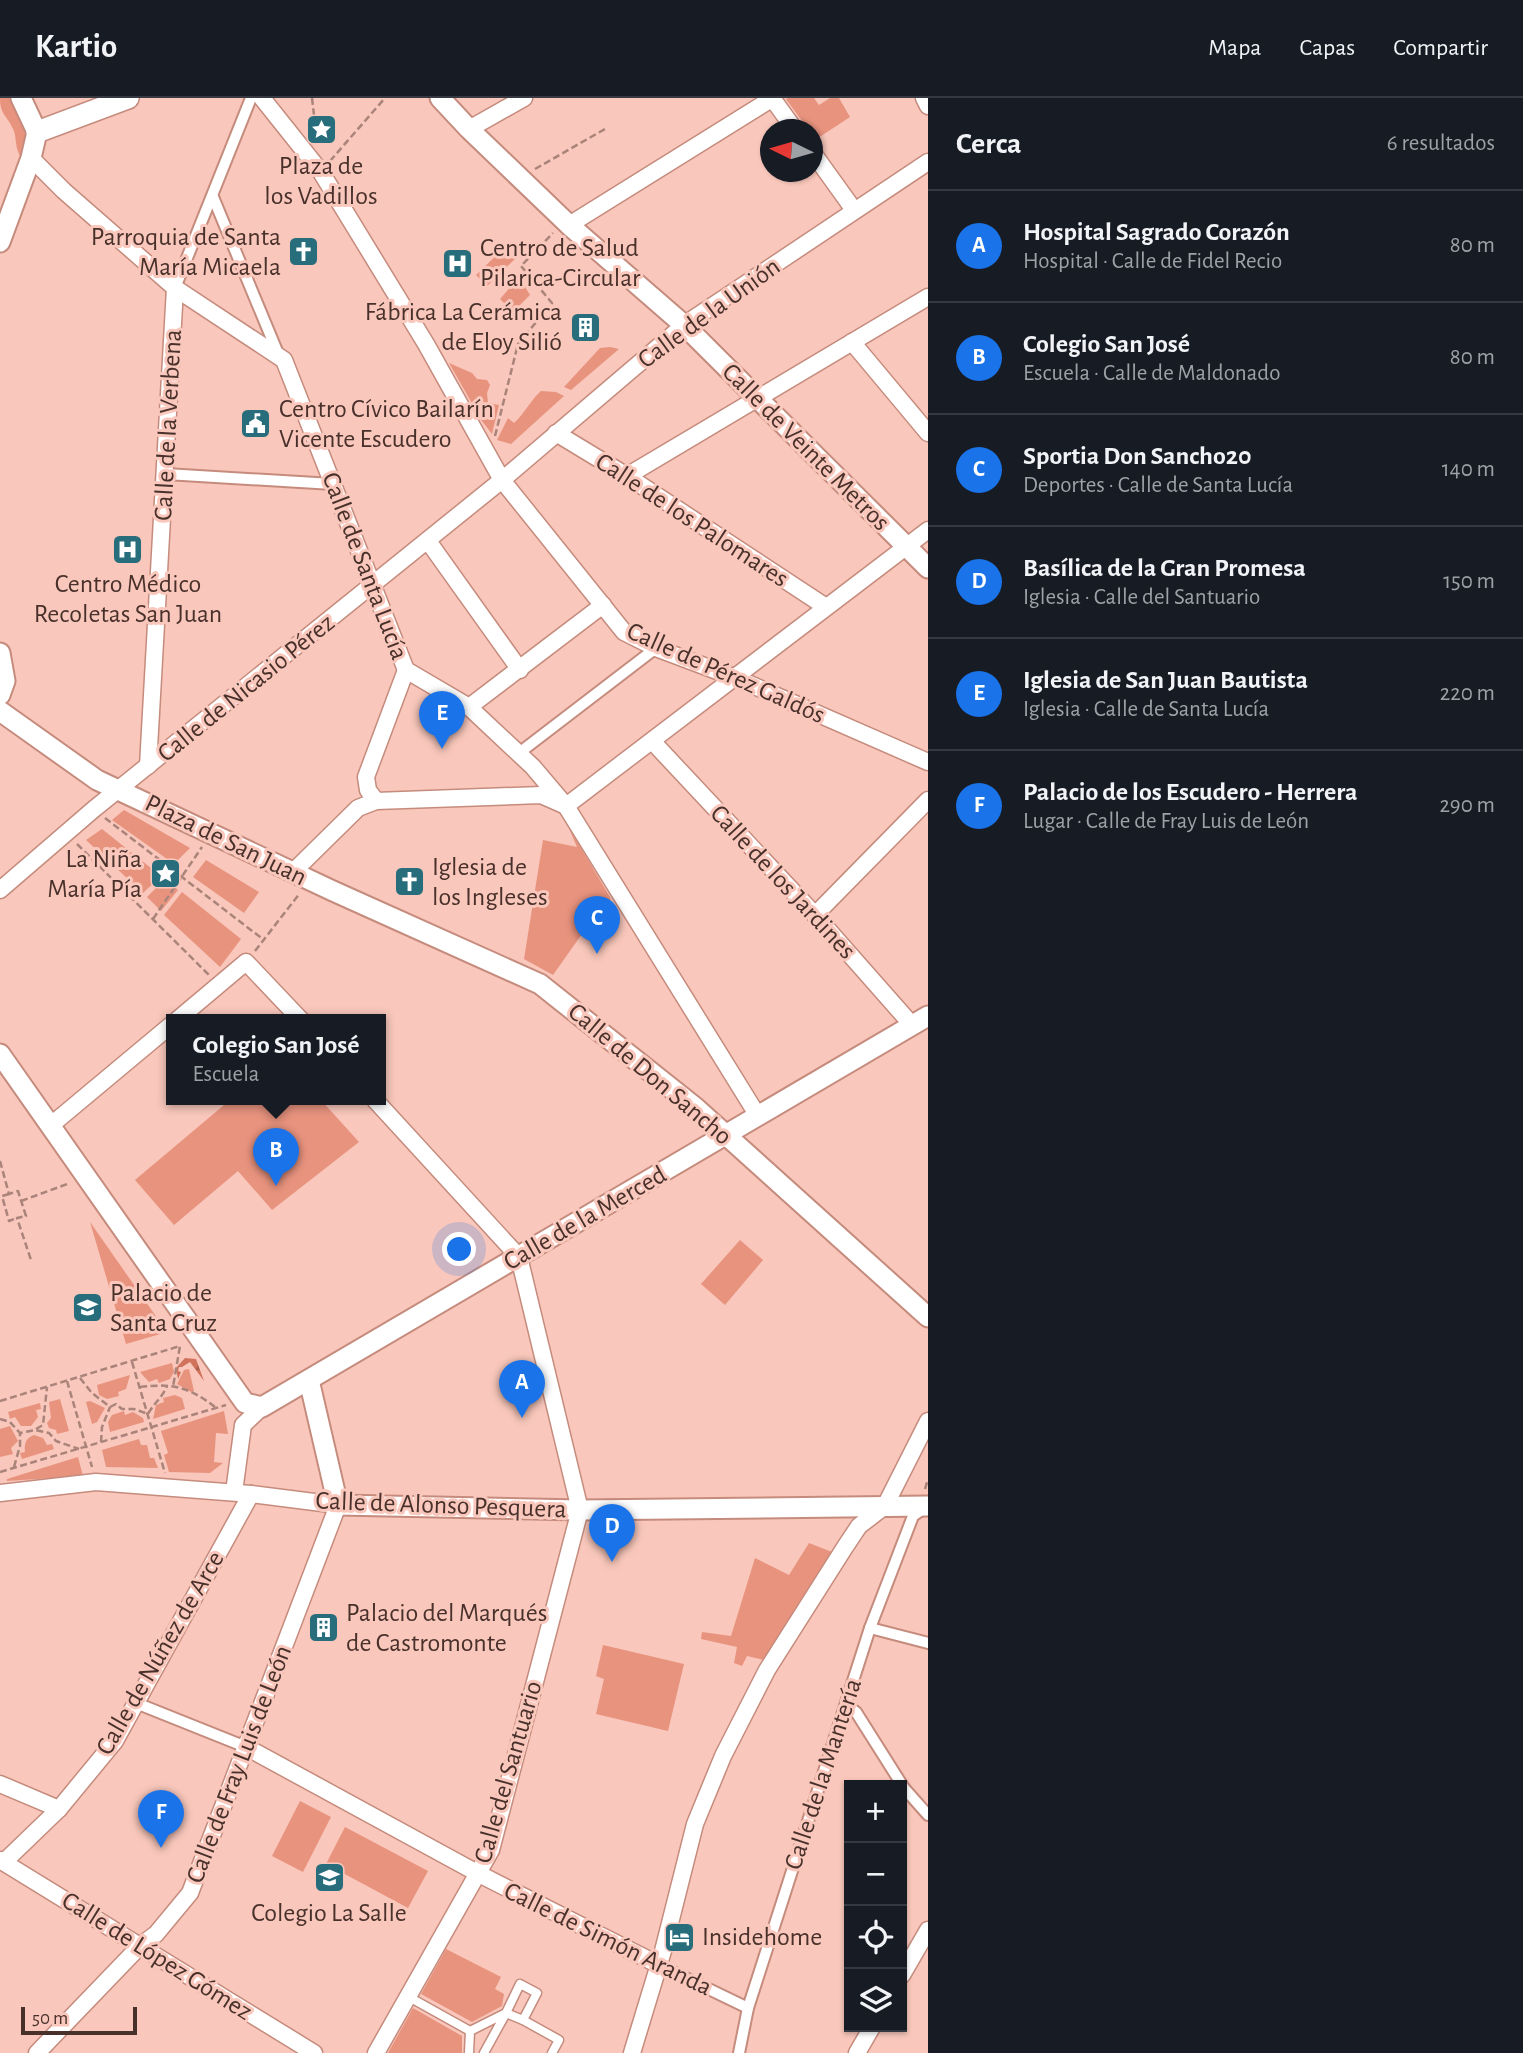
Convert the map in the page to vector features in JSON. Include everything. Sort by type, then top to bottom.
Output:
[{"type":"main road","points":[[37,132],[128,98]]},
{"type":"street","points":[[0,242],[31,158],[37,132],[21,98]]},
{"type":"street","name":"Calle de la Verbena","points":[[148,766],[175,288],[214,197],[251,98]]},
{"type":"street","points":[[262,98],[321,172]]},
{"type":"street","name":"Calle de Veinte Metros","points":[[440,98],[567,223],[684,325],[928,568]]},
{"type":"street","points":[[469,129],[524,98]]},
{"type":"street","points":[[567,223],[772,98],[787,119]]},
{"type":"street","points":[[924,98],[928,106]]},
{"type":"street","name":"Calle de Santa Lucía","points":[[31,158],[64,191],[175,288],[284,360],[406,670],[469,707],[533,767],[566,806],[758,1116]]},
{"type":"street","name":"Calle de la Unión","points":[[502,480],[684,325],[928,162]]},
{"type":"street","points":[[823,167],[855,210]]},
{"type":"street","name":"Calle de Pérez Galdós","points":[[321,172],[426,344],[502,480],[624,632],[656,648],[736,678],[928,762]]},
{"type":"street","name":"Calle de Santa Lucía","points":[[214,197],[279,358]]},
{"type":"street","points":[[627,476],[928,297]]},
{"type":"street","points":[[852,342],[928,433]]},
{"type":"street","name":"Calle de los Palomares","points":[[556,433],[627,476],[827,607]]},
{"type":"street","points":[[166,474],[333,484]]},
{"type":"street","name":"Calle de Nicasio Pérez","points":[[0,890],[119,789],[502,480]]},
{"type":"street","points":[[293,872],[358,808],[376,801],[524,794],[541,795],[566,806],[928,530]]},
{"type":"street","points":[[428,541],[520,670]]},
{"type":"street","points":[[469,707],[603,605]]},
{"type":"street","points":[[519,753],[656,648]]},
{"type":"street","points":[[0,653],[5,681],[0,695]]},
{"type":"street","points":[[376,801],[368,790],[366,777],[406,670]]},
{"type":"street","name":"Plaza de San Juan","points":[[0,711],[97,779],[333,891]]},
{"type":"street","name":"Calle de los Jardines","points":[[652,741],[815,915],[920,1020]]},
{"type":"street","points":[[524,794],[532,785],[533,767]]},
{"type":"street","points":[[815,915],[928,800]]},
{"type":"street","name":"Calle de Don Sancho","points":[[333,891],[540,984],[696,1108],[928,1317]]},
{"type":"street","points":[[184,1014],[246,962],[295,1014]]},
{"type":"street","name":"Calle de la Merced","points":[[262,1406],[920,1020]]},
{"type":"street","points":[[50,1125],[166,1029]]},
{"type":"street","points":[[0,1054],[245,1403],[262,1406]]},
{"type":"street","points":[[380,1105],[519,1257],[580,1510]]},
{"type":"street","points":[[309,1380],[338,1505]]},
{"type":"street","points":[[233,1492],[243,1426],[262,1406]]},
{"type":"street","points":[[632,2053],[659,1965],[695,1824],[723,1756],[767,1670],[859,1526],[885,1506],[928,1421]]},
{"type":"street","name":"Calle de Alonso Pesquera","points":[[0,1493],[96,1482],[233,1492],[338,1505],[463,1503],[580,1510],[928,1506]]},
{"type":"street","name":"Calle de Núñez de Arce","points":[[1,1862],[59,1809],[115,1741],[251,1494]]},
{"type":"street","name":"Calle de Fray Luis de León","points":[[39,2052],[140,1946],[156,1934],[190,1894],[338,1505]]},
{"type":"street","name":"Calle de la Mantería","points":[[738,2053],[748,2008],[870,1628],[913,1516],[928,1506]]},
{"type":"street","name":"Calle del Santuario","points":[[376,2053],[491,1850],[580,1510]]},
{"type":"street","points":[[870,1628],[928,1643]]},
{"type":"street","points":[[136,1703],[246,1747]]},
{"type":"street","points":[[846,1705],[856,1712],[904,1788],[928,1815]]},
{"type":"street","name":"Calle de Simón Aranda","points":[[246,1747],[478,1874],[748,2008]]},
{"type":"street","points":[[0,1784],[59,1809]]},
{"type":"street","name":"Calle de López Gómez","points":[[1,1862],[314,2053]]},
{"type":"street","points":[[905,1969],[928,1930]]},
{"type":"street","points":[[857,2053],[869,2032]]},
{"type":"lane","points":[[484,2053],[520,1984],[537,1993],[523,2020]]},
{"type":"lane","points":[[408,1997],[470,2031]]},
{"type":"lane","points":[[470,2031],[506,2013],[559,2040],[552,2053]]},
{"type":"lane","points":[[469,2053],[470,2031]]},
{"type":"path","points":[[312,98],[321,172]]},
{"type":"path","points":[[321,172],[385,98]]},
{"type":"path","points":[[519,178],[605,129]]},
{"type":"path","points":[[490,458],[518,344],[552,303],[521,266],[567,223]]},
{"type":"path","name":"Plaza de San Juan","points":[[103,816],[264,940]]},
{"type":"path","points":[[74,841],[219,984]]},
{"type":"path","name":"Plaza de San Juan","points":[[153,919],[204,844]]},
{"type":"path","name":"Plaza de San Juan","points":[[246,962],[300,893]]},
{"type":"path","points":[[0,1161],[9,1194]]},
{"type":"path","points":[[21,1201],[70,1183]]},
{"type":"path","points":[[18,1192],[21,1201],[26,1216],[9,1221],[2,1196],[18,1192]]},
{"type":"path","points":[[0,1212],[6,1210]]},
{"type":"path","points":[[17,1218],[31,1260]]},
{"type":"path","points":[[0,1401],[180,1346],[173,1387]]},
{"type":"path","points":[[132,1362],[167,1479]]},
{"type":"path","points":[[80,1378],[92,1393],[110,1407]]},
{"type":"path","points":[[67,1381],[94,1476]]},
{"type":"path","points":[[140,1387],[167,1386],[194,1391],[216,1407]]},
{"type":"path","points":[[148,1414],[153,1404],[163,1396],[167,1386]]},
{"type":"path","points":[[20,1433],[43,1425],[47,1387]]},
{"type":"path","points":[[101,1442],[102,1427],[110,1407],[116,1404],[122,1409],[134,1409],[148,1414]]},
{"type":"path","points":[[0,1472],[233,1404]]},
{"type":"path","points":[[0,1419],[10,1422],[20,1433],[20,1446],[14,1468]]},
{"type":"path","points":[[35,1430],[48,1433],[56,1441],[79,1449]]},
{"type":"shaded area","points":[[0,98],[11,98],[23,125],[26,147],[25,154],[20,156],[14,132],[3,112]]},
{"type":"shaded area","points":[[814,98],[819,105],[830,98],[839,98],[850,117],[823,135],[823,119],[801,119],[786,99]]},
{"type":"shaded area","points":[[509,243],[520,254],[487,286],[476,275]]},
{"type":"shaded area","points":[[519,277],[530,295],[513,312],[500,299]]},
{"type":"shaded area","points":[[600,348],[619,349],[571,390],[564,387]]},
{"type":"shaded area","points":[[449,363],[472,373],[477,379],[487,380],[490,385],[488,403],[499,405],[492,434],[482,421]]},
{"type":"shaded area","points":[[541,391],[556,392],[564,396],[511,444],[497,440],[508,418],[514,423]]},
{"type":"shaded area","points":[[124,810],[190,848],[174,864],[112,820]]},
{"type":"shaded area","points":[[568,826],[610,897],[612,911],[606,920],[596,914],[553,975],[524,959],[543,840],[577,847]]},
{"type":"shaded area","points":[[102,829],[161,876],[143,893],[86,840]]},
{"type":"shaded area","points":[[206,860],[259,892],[244,913],[193,877]]},
{"type":"shaded area","points":[[165,879],[178,890],[161,911],[147,897]]},
{"type":"shaded area","points":[[182,892],[241,939],[220,967],[164,915]]},
{"type":"shaded area","points":[[224,1105],[326,1105],[359,1142],[272,1210],[238,1171],[174,1225],[135,1180]]},
{"type":"shaded area","points":[[90,1222],[167,1332],[126,1344]]},
{"type":"shaded area","points":[[740,1240],[763,1260],[725,1305],[701,1284]]},
{"type":"shaded area","points":[[172,1363],[174,1372],[170,1379],[159,1383],[157,1379],[149,1382],[140,1372]]},
{"type":"shaded area","points":[[189,1369],[194,1391],[191,1392],[177,1384],[184,1370]]},
{"type":"shaded area","points":[[130,1375],[126,1389],[118,1392],[119,1396],[107,1399],[99,1395],[97,1385]]},
{"type":"shaded area","points":[[175,1395],[182,1398],[185,1409],[153,1419],[156,1405],[164,1402],[163,1398]]},
{"type":"shaded area","points":[[60,1399],[69,1431],[57,1434],[47,1423],[51,1418],[49,1402]]},
{"type":"shaded area","points":[[90,1401],[105,1408],[97,1422],[92,1424],[86,1402]]},
{"type":"shaded area","points":[[40,1403],[41,1409],[36,1410],[38,1417],[31,1426],[21,1426],[15,1417],[10,1419],[8,1412]]},
{"type":"shaded area","points":[[124,1411],[125,1415],[133,1412],[143,1418],[144,1422],[110,1432],[108,1422],[112,1415]]},
{"type":"shaded area","points":[[224,1411],[228,1434],[216,1433],[214,1462],[223,1463],[210,1473],[169,1472],[164,1455],[168,1453],[161,1431]]},
{"type":"shaded area","points":[[10,1426],[18,1441],[11,1448],[13,1454],[0,1457],[0,1429]]},
{"type":"shaded area","points":[[34,1435],[43,1438],[47,1445],[52,1444],[54,1449],[22,1459],[20,1453],[25,1452],[26,1441]]},
{"type":"shaded area","points":[[139,1439],[141,1445],[147,1445],[150,1458],[154,1458],[158,1468],[106,1467],[102,1450]]},
{"type":"shaded area","points":[[78,1457],[83,1476],[7,1481],[7,1479]]},
{"type":"shaded area","points":[[809,1543],[832,1552],[764,1660],[747,1656],[742,1666],[734,1663],[737,1647],[701,1639],[702,1632],[731,1636],[755,1558],[789,1575]]},
{"type":"shaded area","points":[[603,1645],[684,1664],[668,1731],[596,1714],[604,1679],[596,1676]]},
{"type":"shaded area","points":[[300,1801],[331,1817],[303,1872],[272,1856]]},
{"type":"shaded area","points":[[345,1827],[428,1871],[408,1908],[326,1864]]},
{"type":"shaded area","points":[[446,1949],[501,1977],[495,1989],[504,1994],[502,2006],[472,2022],[421,1994]]},
{"type":"shaded area","points":[[413,2008],[462,2036],[462,2053],[388,2053]]},
{"type":"green space","points":[[185,1358],[196,1359],[204,1381],[190,1362],[179,1367],[178,1371],[181,1372],[178,1379],[176,1368]]},
{"type":"place","name":"Plaza de los Vadillos","points":[[321,130]]},
{"type":"place","name":"Parroquia de Santa María Micaela","points":[[304,252]]},
{"type":"place","name":"Centro de Salud Pilarica-Circular","points":[[457,263]]},
{"type":"place","name":"Fábrica La Cerámica de Eloy Silió","points":[[585,327]]},
{"type":"place","name":"Centro Cívico Bailarín Vicente Escudero","points":[[256,424]]},
{"type":"place","name":"Centro Médico Recoletas San Juan","points":[[128,549]]},
{"type":"place","name":"Iglesia de San Juan Bautista","points":[[442,749]]},
{"type":"place","name":"La Niña María Pía","points":[[165,874]]},
{"type":"place","name":"Iglesia de los Ingleses","points":[[409,882]]},
{"type":"place","name":"Sportia Don Sancho20","points":[[597,954]]},
{"type":"place","name":"Colegio San José","points":[[276,1186]]},
{"type":"place","name":"Palacio de Santa Cruz","points":[[87,1308]]},
{"type":"place","name":"Hospital Sagrado Corazón","points":[[522,1418]]},
{"type":"place","name":"Basílica de la Gran Promesa","points":[[612,1562]]},
{"type":"place","name":"Palacio del Marqués de Castromonte","points":[[323,1628]]},
{"type":"place","name":"Palacio de los Escudero - Herrera","points":[[161,1848]]},
{"type":"place","name":"Colegio La Salle","points":[[329,1878]]},
{"type":"place","name":"Insidehome","points":[[679,1937]]}]
